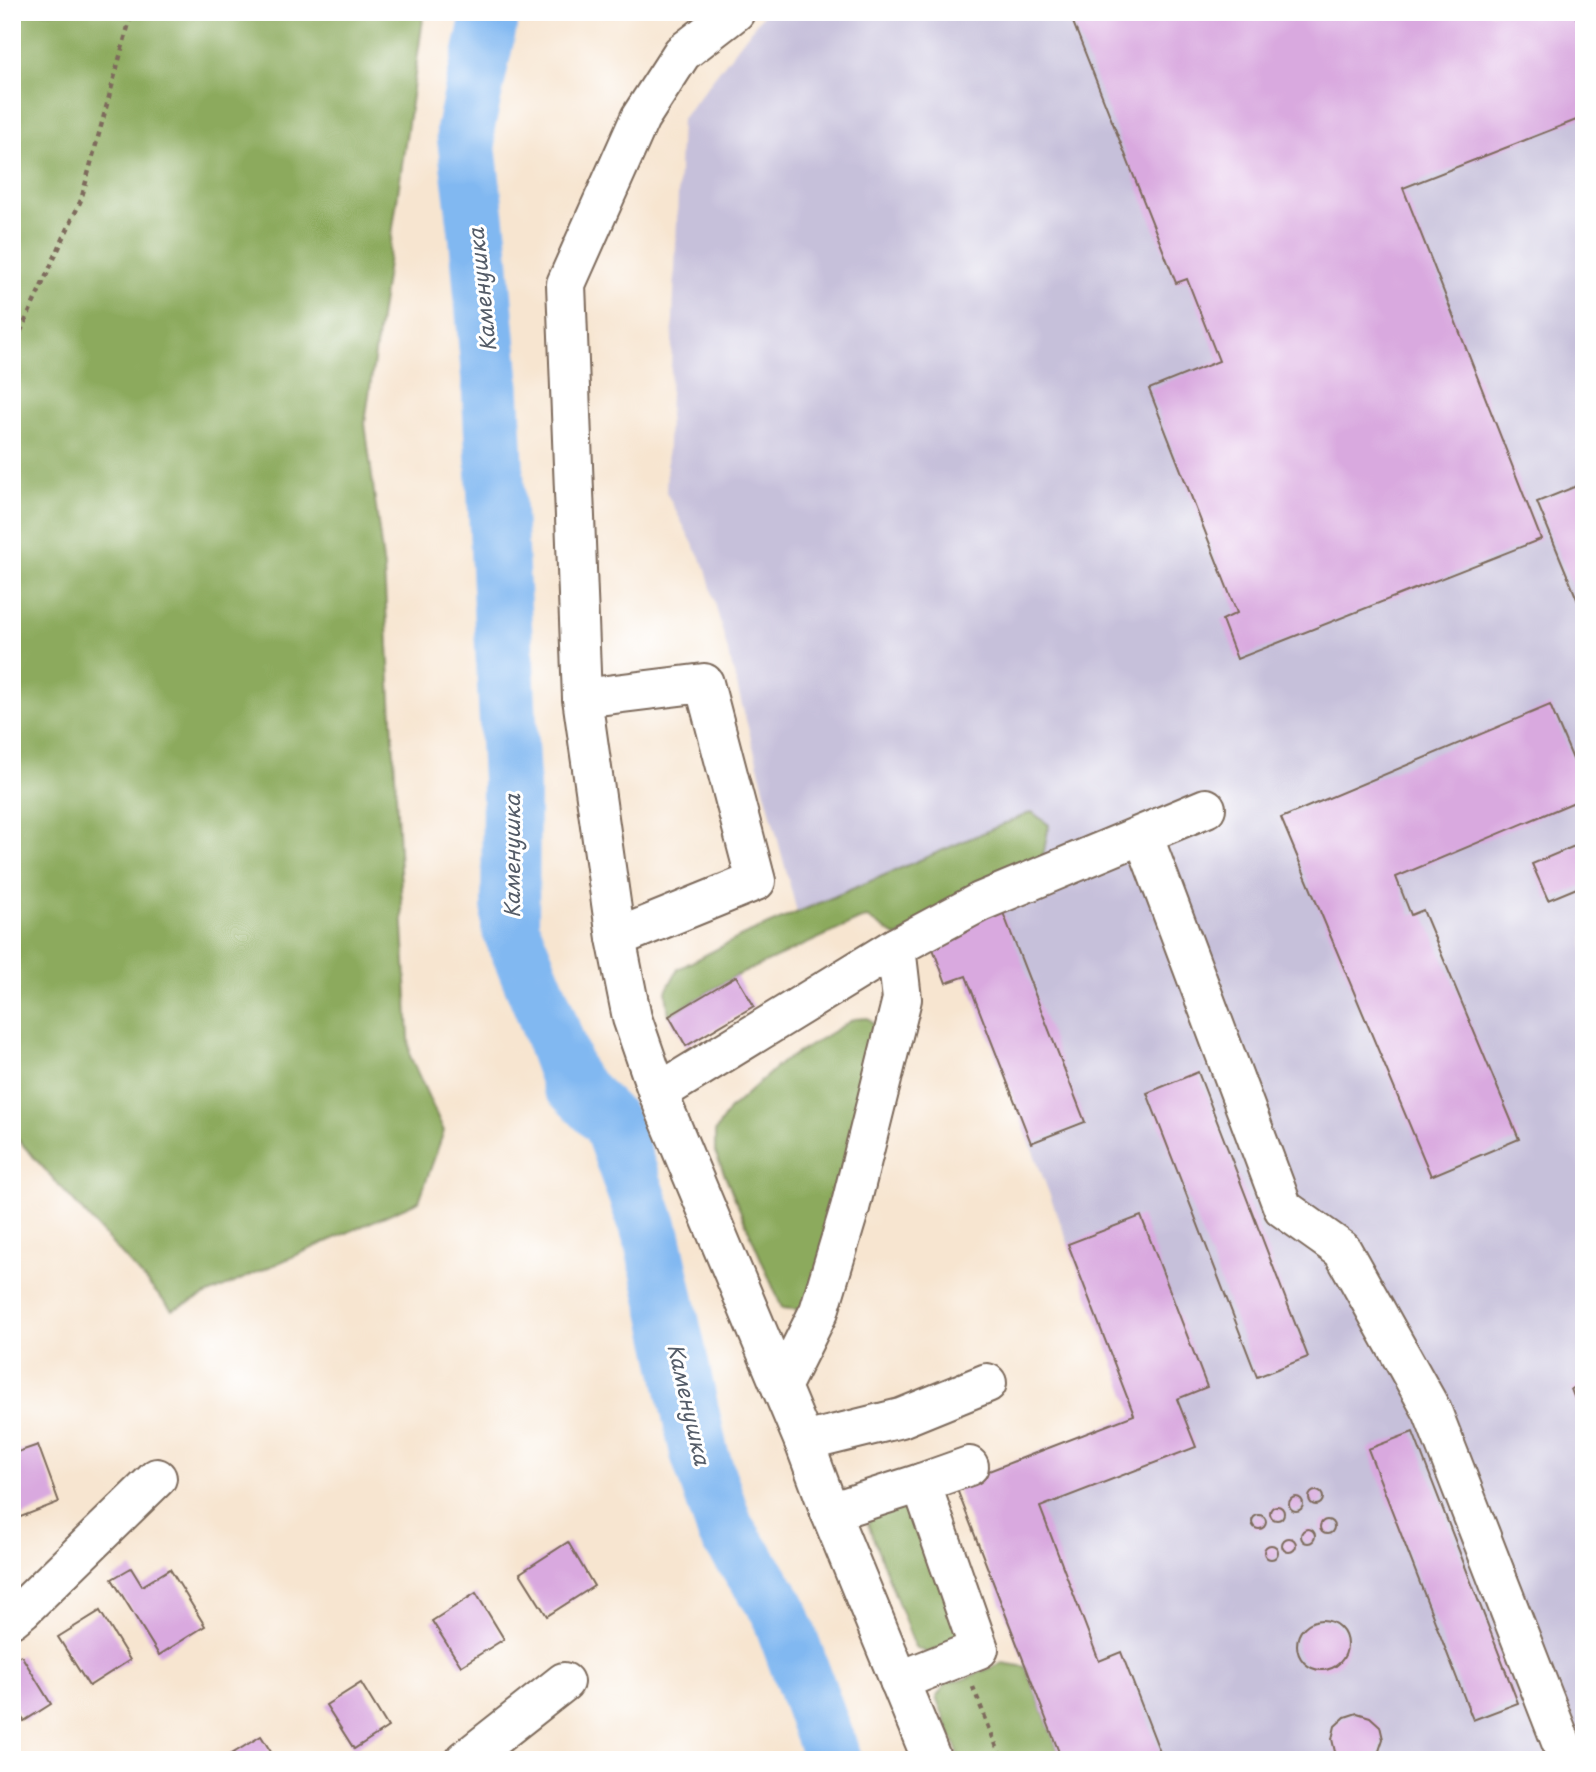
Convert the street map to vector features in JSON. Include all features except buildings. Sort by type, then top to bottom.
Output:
[{"type":"lane","points":[[734,12],[682,52],[640,118],[566,284],[582,698],[616,938],[632,1018],[658,1093],[804,1442],[932,1760]]},
{"type":"lane","points":[[582,698],[704,683],[756,881],[616,938]]},
{"type":"lane","points":[[658,1093],[896,947],[980,902],[1206,808]]},
{"type":"lane","points":[[1143,835],[1283,1208],[1342,1250],[1432,1410],[1568,1760]]},
{"type":"lane","points":[[781,1387],[832,1311],[850,1208],[902,999],[896,947]]},
{"type":"lane","points":[[804,1442],[901,1418],[987,1383]]},
{"type":"lane","points":[[830,1512],[969,1465]]},
{"type":"lane","points":[[12,1618],[157,1478]]},
{"type":"lane","points":[[899,1681],[979,1649],[921,1483]]},
{"type":"lane","points":[[465,1760],[564,1682]]},
{"type":"path","points":[[12,351],[81,200],[132,12]]},
{"type":"path","points":[[961,1657],[1002,1760]]},
{"type":"shaded area","points":[[765,12],[1584,12],[1584,1760],[1062,1760],[955,1484],[1134,1415],[966,976],[986,916],[956,844],[797,912],[706,569],[666,492],[681,120]]},
{"type":"green space","points":[[12,12],[424,12],[365,423],[384,569],[410,1056],[444,1131],[419,1201],[172,1310],[12,1133]]},
{"type":"green space","points":[[1032,812],[1049,825],[1043,856],[897,937],[867,918],[859,920],[736,976],[669,1016],[666,991],[678,969],[742,936]]},
{"type":"green space","points":[[868,1018],[878,1029],[814,1299],[801,1310],[782,1308],[715,1152],[715,1132],[729,1110],[781,1063],[854,1019]]},
{"type":"green space","points":[[913,1500],[967,1638],[927,1653],[915,1647],[868,1524],[874,1507]]},
{"type":"green space","points":[[1002,1663],[1026,1667],[1062,1760],[961,1760],[936,1698],[946,1683],[962,1680]]},
{"type":"waterway","name":"Каменушка","points":[[491,12],[465,130],[490,376],[511,780],[510,927],[570,1082],[611,1123],[652,1237],[699,1452],[725,1529],[778,1608],[833,1760]]}]
